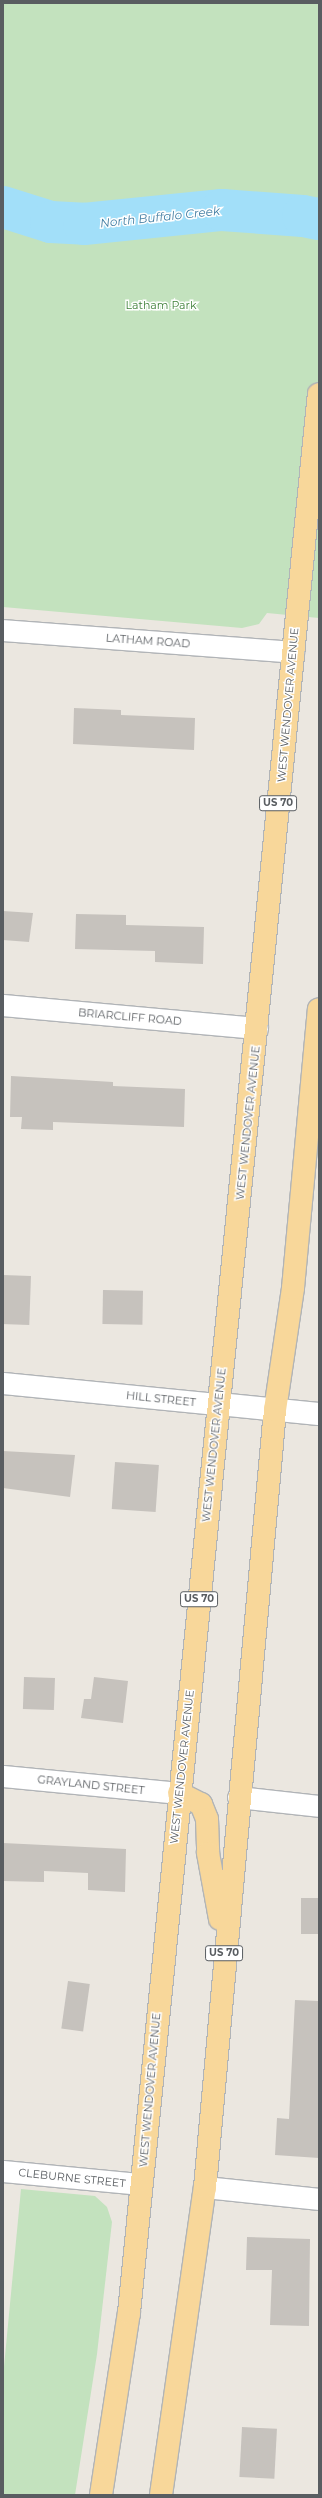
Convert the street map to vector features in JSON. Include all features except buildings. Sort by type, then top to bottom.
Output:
[{"type":"highway","name":"WEST WENDOVER AVENUE","points":[[101,2495],[129,2313],[218,1404],[258,1028],[319,394]]},
{"type":"highway","name":"US 70","points":[[161,2495],[204,2187],[238,1797],[276,1410],[293,1288],[319,1009]]},
{"type":"highway","points":[[179,1793],[201,1804],[207,1819],[208,1853],[225,1946]]},
{"type":"street","name":"LATHAM ROAD","points":[[3,630],[293,652]]},
{"type":"street","name":"BRIARCLIFF ROAD","points":[[3,1006],[258,1028]]},
{"type":"street","name":"HILL STREET","points":[[3,1383],[319,1414]]},
{"type":"street","name":"GRAYLAND STREET","points":[[3,1776],[179,1793]]},
{"type":"street","points":[[238,1797],[319,1806]]},
{"type":"street","name":"CLEBURNE STREET","points":[[3,2171],[141,2184]]},
{"type":"street","points":[[204,2187],[319,2199]]},
{"type":"green space","name":"Latham Park","points":[[3,3],[319,3],[319,618],[267,613],[259,624],[242,628],[3,607]]},
{"type":"green space","points":[[21,2189],[95,2196],[107,2207],[112,2222],[97,2354],[75,2495],[3,2495],[3,2377]]},
{"type":"waterway","name":"North Buffalo Creek","points":[[3,207],[51,222],[84,224],[222,210],[303,216],[319,219]]}]
